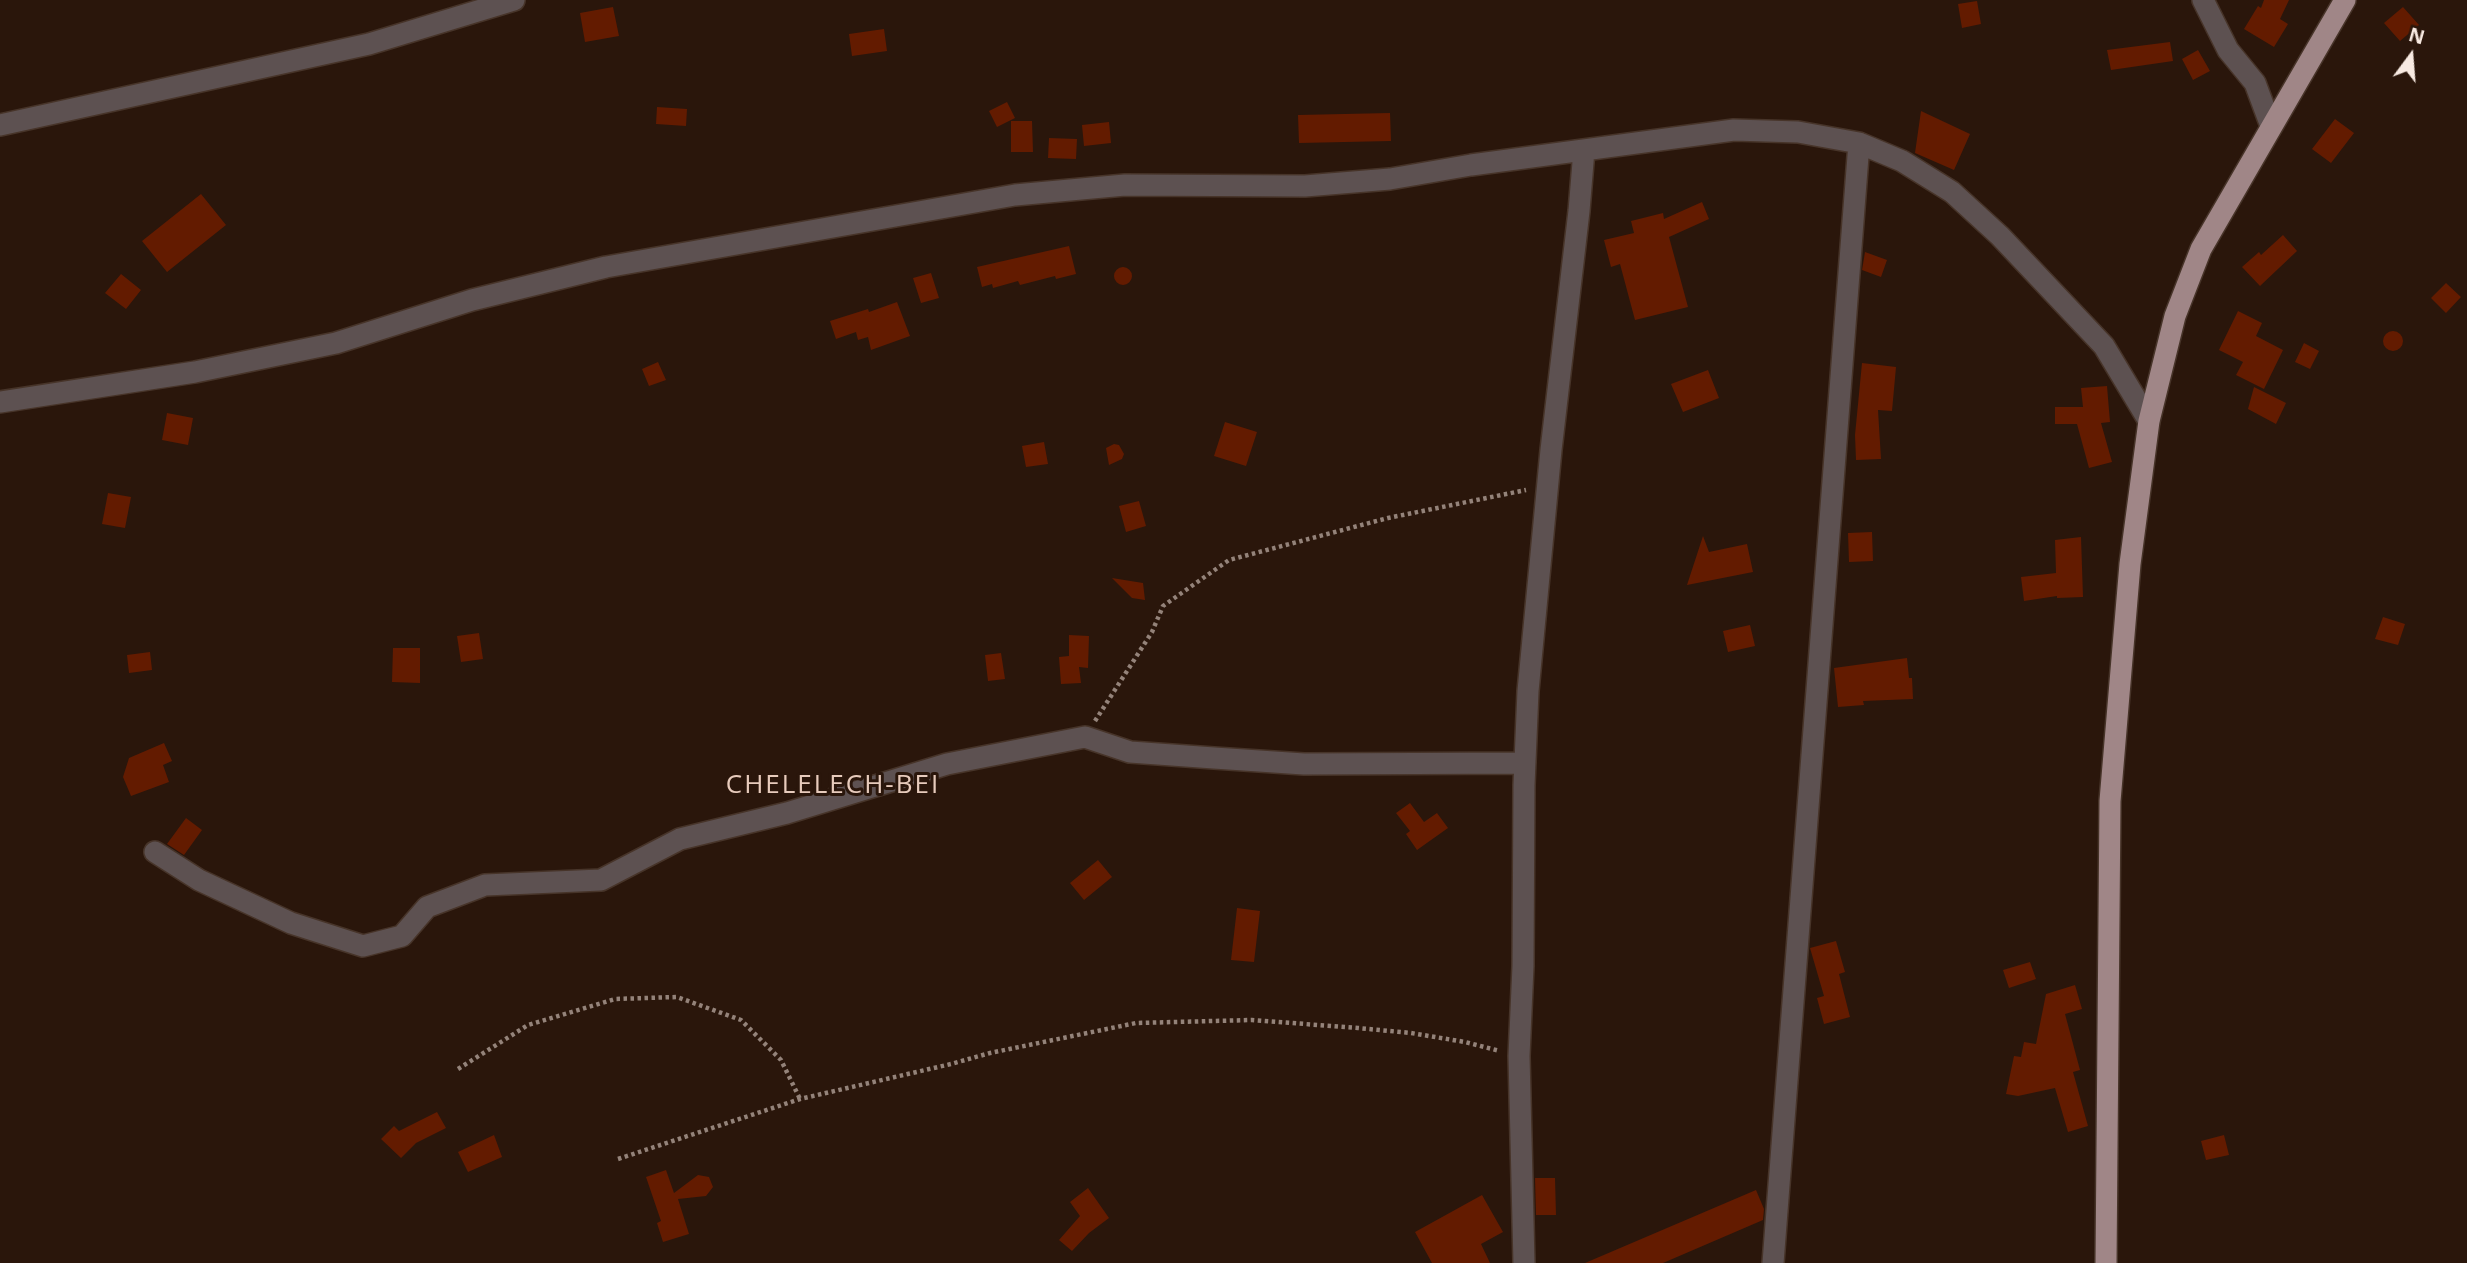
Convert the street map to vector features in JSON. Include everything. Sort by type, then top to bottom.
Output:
[{"type":"main road","points":[[2106,1263],[2110,801],[2130,564],[2149,421],[2175,316],[2201,249],[2345,0]]},
{"type":"street","points":[[0,125],[369,44],[473,6],[514,0]]},
{"type":"street","points":[[2203,0],[2228,50],[2255,83],[2271,126]]},
{"type":"street","points":[[0,402],[195,372],[336,343],[472,300],[606,267],[1015,195],[1125,185],[1305,186],[1390,179],[1471,165],[1734,130],[1798,132],[1858,143],[1902,162],[1952,192],[2000,236],[2104,346],[2149,421]]},
{"type":"street","points":[[1773,1263],[1858,143]]},
{"type":"street","points":[[1524,1263],[1519,1056],[1528,691],[1584,150]]},
{"type":"street","points":[[155,852],[199,880],[291,923],[363,946],[402,936],[427,907],[485,885],[601,880],[680,839],[787,813],[947,764],[1085,737],[1130,752],[1304,764],[1525,763]]},
{"type":"path","points":[[1085,737],[1152,632],[1163,606],[1229,560],[1388,518],[1548,486]]},
{"type":"path","points":[[458,1069],[528,1025],[615,999],[677,997],[741,1020],[781,1060],[800,1099]]},
{"type":"path","points":[[618,1159],[800,1099],[990,1053],[1150,1022],[1252,1020],[1358,1028],[1465,1042],[1519,1056]]},
{"type":"building","points":[[2264,0],[2289,0],[2280,19],[2288,24],[2274,47],[2244,29]]},
{"type":"building","points":[[1977,1],[1981,24],[1962,28],[1958,4]]},
{"type":"building","points":[[613,7],[619,36],[585,42],[580,13]]},
{"type":"building","points":[[2403,7],[2419,25],[2400,41],[2384,23]]},
{"type":"building","points":[[884,29],[887,51],[852,56],[849,34]]},
{"type":"building","points":[[2170,42],[2173,61],[2111,70],[2107,50]]},
{"type":"building","points":[[2198,50],[2210,71],[2193,80],[2182,59]]},
{"type":"building","points":[[1007,102],[1015,118],[997,127],[989,111]]},
{"type":"building","points":[[657,107],[687,109],[686,126],[656,124]]},
{"type":"building","points":[[1921,111],[1970,134],[1954,170],[1915,153]]},
{"type":"building","points":[[1390,113],[1391,141],[1299,143],[1298,115]]},
{"type":"building","points":[[2335,119],[2354,133],[2331,163],[2312,149]]},
{"type":"building","points":[[1011,121],[1032,121],[1033,152],[1011,152]]},
{"type":"building","points":[[1109,122],[1111,143],[1084,146],[1082,125]]},
{"type":"building","points":[[1049,138],[1077,139],[1076,159],[1048,158]]},
{"type":"building","points":[[201,194],[226,225],[167,272],[142,241]]},
{"type":"building","points":[[1702,202],[1709,219],[1669,237],[1688,307],[1635,320],[1620,264],[1611,267],[1604,240],[1634,233],[1631,221],[1663,213],[1664,219]]},
{"type":"building","points":[[2283,235],[2297,251],[2260,286],[2242,267],[2259,252],[2261,255]]},
{"type":"building","points":[[1069,246],[1076,274],[1020,285],[1018,281],[993,288],[992,284],[982,287],[977,267]]},
{"type":"building","points":[[1865,252],[1887,260],[1881,277],[1862,270]]},
{"type":"building","points":[[1119,267],[1127,267],[1132,276],[1130,283],[1119,285],[1114,280],[1114,272]]},
{"type":"building","points":[[931,273],[939,298],[921,303],[913,278]]},
{"type":"building","points":[[121,274],[141,290],[126,309],[105,293]]},
{"type":"building","points":[[2446,283],[2461,297],[2446,313],[2431,298]]},
{"type":"building","points":[[897,302],[910,336],[871,350],[868,337],[858,340],[856,332],[836,339],[830,321]]},
{"type":"building","points":[[2238,311],[2262,323],[2256,336],[2283,350],[2264,389],[2236,375],[2243,362],[2219,350]]},
{"type":"building","points":[[2393,331],[2400,334],[2403,341],[2400,348],[2393,351],[2386,348],[2383,341],[2386,334]]},
{"type":"building","points":[[2304,343],[2319,351],[2310,369],[2295,362]]},
{"type":"building","points":[[658,362],[666,380],[649,386],[642,369]]},
{"type":"building","points":[[1862,363],[1896,367],[1892,411],[1878,410],[1881,459],[1856,460],[1855,435]]},
{"type":"building","points":[[1708,370],[1719,398],[1683,412],[1671,384]]},
{"type":"building","points":[[2107,386],[2110,422],[2101,423],[2112,462],[2089,468],[2077,424],[2055,424],[2055,407],[2083,407],[2081,388]]},
{"type":"building","points":[[2254,387],[2286,403],[2276,424],[2248,409]]},
{"type":"building","points":[[167,413],[193,418],[188,445],[162,440]]},
{"type":"building","points":[[1225,422],[1257,432],[1246,466],[1214,456]]},
{"type":"building","points":[[1044,442],[1048,464],[1026,467],[1022,446]]},
{"type":"building","points":[[1119,445],[1124,454],[1122,459],[1109,465],[1106,448]]},
{"type":"building","points":[[108,493],[131,497],[125,528],[102,524]]},
{"type":"building","points":[[1139,501],[1146,526],[1126,532],[1119,506]]},
{"type":"building","points":[[1872,532],[1873,561],[1849,562],[1848,533]]},
{"type":"building","points":[[1703,536],[1709,552],[1747,544],[1753,572],[1687,585]]},
{"type":"building","points":[[2081,537],[2083,597],[2057,596],[2024,601],[2021,577],[2056,573],[2055,540]]},
{"type":"building","points":[[1112,578],[1143,583],[1145,600],[1132,598]]},
{"type":"building","points":[[2383,617],[2405,624],[2398,645],[2375,639]]},
{"type":"building","points":[[1750,625],[1755,646],[1728,652],[1723,631]]},
{"type":"building","points":[[479,633],[483,659],[461,662],[457,636]]},
{"type":"building","points":[[1069,635],[1089,636],[1088,668],[1079,667],[1081,683],[1061,684],[1059,657],[1069,656]]},
{"type":"building","points":[[393,648],[420,648],[420,683],[392,682]]},
{"type":"building","points":[[150,652],[152,670],[129,673],[127,655]]},
{"type":"building","points":[[1001,653],[1005,679],[988,681],[985,655]]},
{"type":"building","points":[[1907,658],[1913,699],[1863,701],[1864,705],[1838,707],[1834,668]]},
{"type":"building","points":[[164,743],[172,761],[163,765],[169,782],[131,796],[123,777],[129,758]]},
{"type":"building","points":[[1410,803],[1424,822],[1437,813],[1448,828],[1417,850],[1406,834],[1410,831],[1396,813]]},
{"type":"building","points":[[186,818],[202,830],[184,855],[167,844]]},
{"type":"building","points":[[1098,860],[1112,877],[1084,900],[1070,883]]},
{"type":"building","points":[[1237,908],[1260,911],[1254,962],[1231,960]]},
{"type":"building","points":[[1836,941],[1845,972],[1839,974],[1850,1017],[1824,1024],[1817,998],[1824,996],[1810,948]]},
{"type":"building","points":[[2030,962],[2036,979],[2009,988],[2003,970]]},
{"type":"building","points":[[2075,985],[2082,1009],[2065,1014],[2080,1070],[2073,1072],[2088,1126],[2068,1132],[2055,1088],[2018,1096],[2006,1094],[2014,1056],[2021,1057],[2024,1042],[2036,1044],[2046,994]]},
{"type":"building","points":[[437,1112],[446,1128],[416,1143],[401,1158],[381,1139],[394,1126],[399,1131]]},
{"type":"building","points":[[494,1135],[502,1157],[468,1172],[458,1152]]},
{"type":"building","points":[[2224,1135],[2229,1155],[2206,1160],[2201,1141]]},
{"type":"building","points":[[666,1170],[674,1193],[698,1175],[709,1177],[713,1187],[706,1196],[678,1199],[689,1234],[663,1242],[657,1223],[661,1221],[646,1177]]},
{"type":"building","points":[[1535,1178],[1555,1178],[1556,1215],[1536,1215]]},
{"type":"building","points":[[1088,1188],[1109,1218],[1089,1233],[1072,1251],[1059,1240],[1080,1216],[1070,1202]]},
{"type":"building","points":[[1756,1190],[1764,1209],[1763,1220],[1663,1263],[1585,1263]]},
{"type":"building","points":[[1482,1195],[1503,1232],[1481,1244],[1490,1263],[1432,1263],[1415,1232]]},
{"type":"district","name":"CHELELECH-BEI","points":[[833,786]]}]
